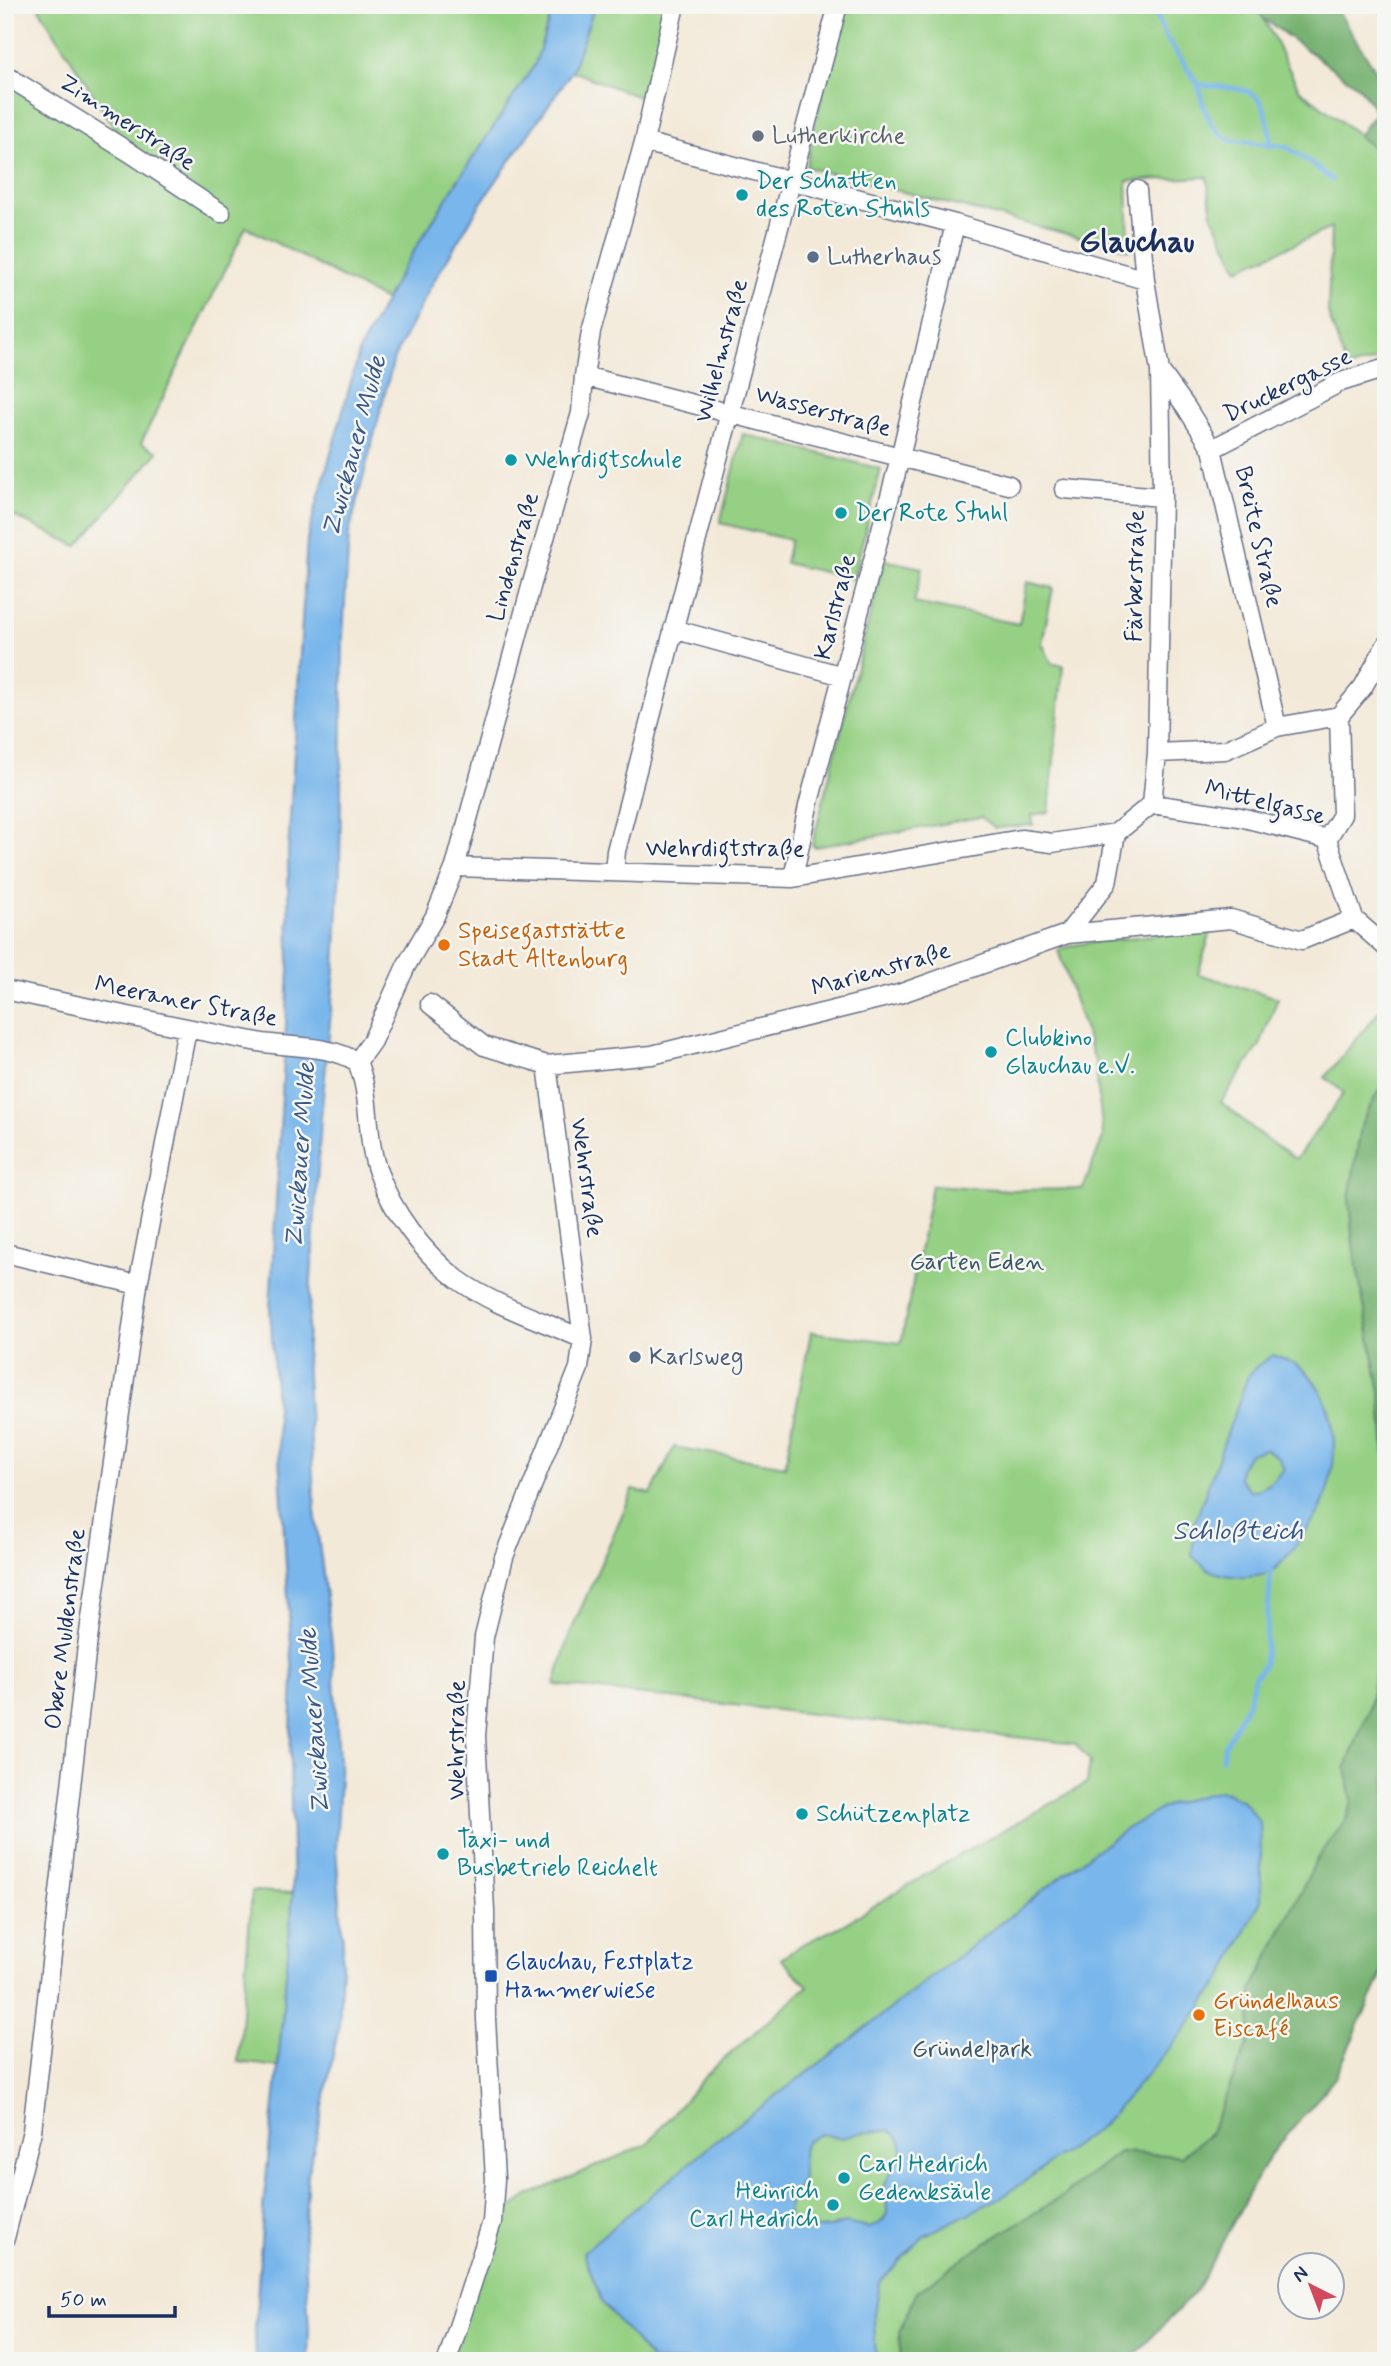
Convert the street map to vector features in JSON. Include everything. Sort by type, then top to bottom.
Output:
[{"type":"street","name":"Lindenstraße","points":[[350,1058],[372,1041],[406,966],[435,916],[455,867],[581,413],[583,376],[591,332],[644,142],[675,5]]},
{"type":"street","name":"Wilhelmstraße","points":[[614,872],[616,851],[673,629],[838,5]]},
{"type":"street","name":"Zimmerstraße","points":[[5,75],[221,213]]},
{"type":"street","points":[[644,142],[955,225],[1145,280]]},
{"type":"street","name":"Färberstraße","points":[[1137,190],[1145,280],[1160,371],[1162,497],[1157,753],[1152,804]]},
{"type":"street","name":"Karlstraße","points":[[793,878],[808,806],[900,458],[955,225]]},
{"type":"street","name":"Druckergasse","points":[[1212,449],[1341,382],[1386,368]]},
{"type":"street","name":"Breite Straße","points":[[1160,371],[1212,449],[1277,727]]},
{"type":"street","name":"Wasserstraße","points":[[583,376],[1009,485]]},
{"type":"street","points":[[1064,489],[1162,497]]},
{"type":"street","points":[[673,629],[843,676]]},
{"type":"street","points":[[1157,753],[1226,750],[1277,727],[1339,716],[1363,687],[1386,645]]},
{"type":"street","points":[[1327,839],[1342,816],[1339,716]]},
{"type":"street","points":[[1067,934],[1107,883],[1116,833],[1152,804]]},
{"type":"street","name":"Mittelgasse","points":[[1152,804],[1240,817],[1327,839],[1354,919]]},
{"type":"street","name":"Wehrdigtstraße","points":[[455,867],[793,878],[1021,839],[1052,843],[1116,833]]},
{"type":"street","name":"Marienstraße","points":[[430,1004],[484,1046],[547,1065],[652,1055],[899,995],[1067,934],[1231,919],[1302,940],[1354,919]]},
{"type":"street","points":[[1354,919],[1386,947]]},
{"type":"street","name":"Meeraner Straße","points":[[5,990],[187,1029],[350,1058]]},
{"type":"street","name":"Obere Muldenstraße","points":[[7,2229],[32,2131],[86,1654],[138,1285],[187,1029]]},
{"type":"street","points":[[350,1058],[362,1073],[370,1139],[378,1172],[419,1244],[457,1279],[489,1297],[583,1339]]},
{"type":"street","name":"Wehrstraße","points":[[447,2361],[492,2222],[494,2189],[486,2019],[485,1898],[476,1736],[484,1637],[504,1557],[579,1368],[583,1339],[547,1065]]},
{"type":"street","points":[[5,1253],[138,1285]]},
{"type":"green space","points":[[37,5],[554,5],[535,64],[453,188],[386,301],[246,227],[141,443],[158,452],[77,546],[5,512],[5,75],[128,150]]},
{"type":"green space","points":[[595,5],[675,5],[654,103],[572,71]]},
{"type":"green space","points":[[841,5],[1254,5],[1264,19],[1299,89],[1386,156],[1386,357],[1347,369],[1328,313],[1331,228],[1238,269],[1212,215],[1207,177],[1127,181],[1129,250],[806,167]]},
{"type":"green space","points":[[1254,5],[1334,5],[1379,76],[1386,78],[1386,156],[1358,136],[1376,112],[1360,88],[1264,19]]},
{"type":"green space","points":[[743,434],[881,469],[853,579],[785,563],[790,540],[720,523]]},
{"type":"green space","points":[[884,560],[922,568],[914,603],[1019,624],[1027,582],[1053,588],[1042,643],[1052,664],[1063,665],[1049,812],[1032,815],[1033,825],[995,828],[981,817],[815,847],[812,845]]},
{"type":"green space","points":[[1212,928],[1198,974],[1278,998],[1260,1045],[1221,1102],[1267,1140],[1296,1159],[1344,1093],[1325,1077],[1386,1003],[1386,1077],[1362,1122],[1349,1199],[1353,1245],[1381,1397],[1386,1468],[1386,1562],[1380,1645],[1369,1709],[1346,1767],[1352,1802],[1346,1819],[1317,1859],[1252,1990],[1249,2041],[1210,2134],[1181,2156],[1119,2152],[1064,2195],[975,2250],[899,2332],[901,2361],[447,2361],[492,2222],[529,2195],[647,2144],[708,2073],[808,1986],[781,1959],[801,1945],[839,1927],[945,1863],[1087,1783],[1090,1761],[1076,1744],[555,1685],[568,1638],[633,1490],[651,1494],[674,1447],[785,1466],[811,1332],[901,1343],[932,1185],[1012,1190],[1083,1189],[1103,1137],[1095,1061],[1058,950],[1079,944]]},
{"type":"green space","points":[[1386,1077],[1386,1468],[1381,1397],[1353,1245],[1349,1199],[1362,1122]]},
{"type":"green space","points":[[1386,1562],[1386,1965],[1335,2078],[1268,2158],[1196,2291],[1129,2361],[901,2361],[899,2332],[917,2292],[975,2250],[1064,2195],[1119,2152],[1181,2156],[1210,2134],[1249,2041],[1252,1990],[1317,1859],[1346,1819],[1352,1802],[1346,1767],[1369,1709],[1380,1645]]},
{"type":"green space","points":[[252,1891],[293,1893],[278,2067],[238,2062]]},
{"type":"water","name":"Zwickauer Mulde","points":[[554,5],[595,5],[572,71],[479,206],[431,286],[394,358],[349,533],[343,636],[340,864],[335,968],[321,1119],[306,1360],[315,1511],[332,1644],[340,1777],[336,1848],[343,1943],[339,2025],[308,2171],[304,2238],[308,2361],[256,2361],[255,2330],[264,2198],[293,1893],[290,1760],[293,1678],[270,1308],[289,971],[288,852],[307,539],[360,349],[399,275],[535,64]]},
{"type":"water","name":"Schloßteich","points":[[1273,1355],[1298,1365],[1310,1376],[1327,1406],[1332,1423],[1334,1457],[1321,1508],[1285,1559],[1265,1574],[1249,1577],[1223,1575],[1209,1570],[1192,1556],[1195,1522],[1248,1376]],"holes":[[[1265,1449],[1279,1458],[1284,1469],[1265,1487],[1250,1490],[1239,1478],[1240,1469],[1248,1455]]]},
{"type":"water","points":[[1220,1790],[1242,1800],[1260,1823],[1261,1900],[1223,1977],[1180,2036],[1104,2124],[1004,2196],[923,2236],[880,2282],[874,2320],[876,2361],[652,2361],[602,2302],[583,2252],[723,2135],[1084,1859],[1128,1828],[1166,1806]],"holes":[[[888,2130],[901,2142],[901,2154],[886,2182],[887,2214],[878,2224],[868,2228],[845,2223],[829,2228],[803,2230],[788,2218],[789,2202],[803,2179],[802,2149],[807,2140],[821,2134],[843,2138],[859,2133]]]},
{"type":"waterway","points":[[1152,5],[1165,36],[1198,84],[1204,108],[1212,125],[1221,135],[1231,140],[1287,147],[1332,180]]},
{"type":"waterway","points":[[1198,84],[1243,90],[1252,94],[1265,110],[1271,145]]},
{"type":"waterway","points":[[1222,1759],[1224,1748],[1250,1698],[1254,1677],[1264,1665],[1271,1571]]},
{"type":"place","name":"Lutherkirche","points":[[758,136]]},
{"type":"place","name":"Der Schatten des Roten Stuhls","points":[[742,195]]},
{"type":"place","name":"Lutherhaus","points":[[813,257]]},
{"type":"place","name":"Wehrdigtschule","points":[[511,460]]},
{"type":"place","name":"Der Rote Stuhl","points":[[841,513]]},
{"type":"place","name":"Speisegaststätte Stadt Altenburg","points":[[444,945]]},
{"type":"place","name":"Clubkino Glauchau e.V.","points":[[991,1052]]},
{"type":"place","name":"Karlsweg","points":[[635,1357]]},
{"type":"place","name":"Schützenplatz","points":[[802,1814]]},
{"type":"place","name":"Taxi- und Busbetrieb Reichelt","points":[[443,1854]]},
{"type":"place","name":"Glauchau, Festplatz Hammerwiese","points":[[491,1976]]},
{"type":"place","name":"Gründelhaus Eiscafé","points":[[1199,2015]]},
{"type":"place","name":"Carl Hedrich Gedenksäule","points":[[844,2178]]},
{"type":"place","name":"Heinrich Carl Hedrich","points":[[833,2205]]},
{"type":"district","name":"Glauchau","points":[[1137,242]]},
{"type":"park label","name":"Garten Eden","points":[[977,1262]]},
{"type":"park label","name":"Gründelpark","points":[[972,2049]]}]
